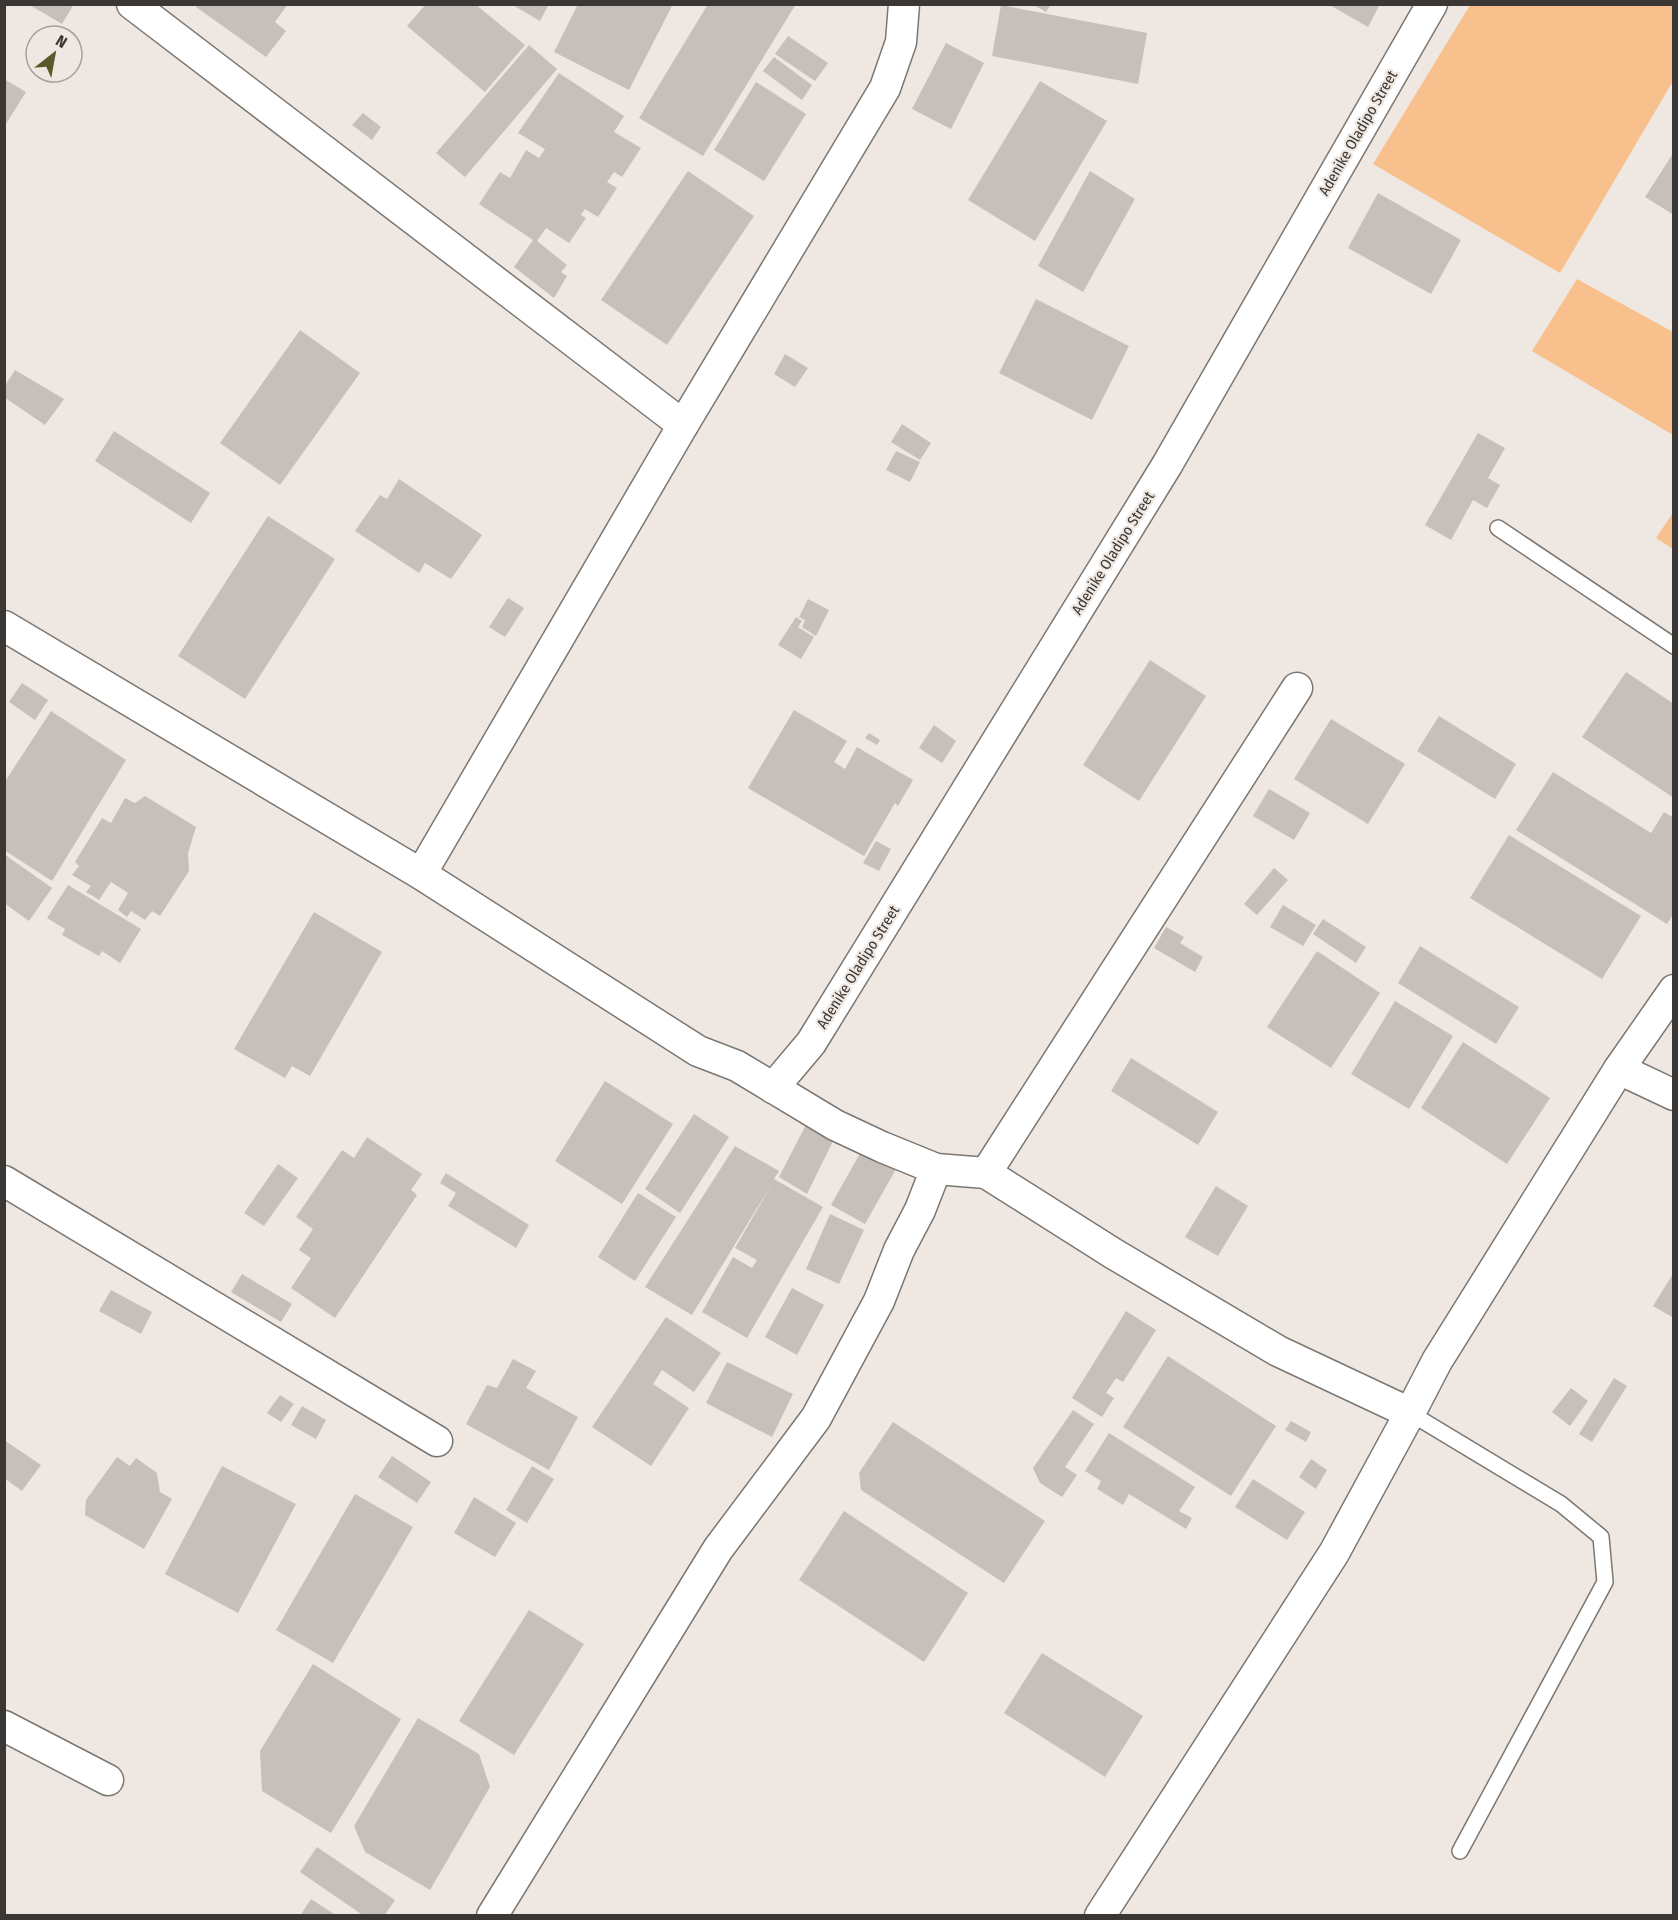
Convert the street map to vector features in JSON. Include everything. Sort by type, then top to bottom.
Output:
[{"type":"street","points":[[132,4],[682,425]]},
{"type":"street","points":[[421,874],[682,425],[885,88],[901,42],[904,4]]},
{"type":"street","name":"Adenike Oladipo Street","points":[[773,1088],[811,1042],[1167,465],[1432,4]]},
{"type":"street","points":[[4,626],[421,874],[698,1051],[737,1066],[835,1125],[936,1170],[986,1173],[1114,1254],[1278,1351],[1410,1413]]},
{"type":"street","points":[[986,1173],[1297,688]]},
{"type":"street","points":[[1100,1916],[1334,1553],[1437,1361],[1619,1069],[1674,990]]},
{"type":"street","points":[[1619,1069],[1674,1095]]},
{"type":"street","points":[[492,1916],[718,1550],[816,1418],[879,1301],[899,1250],[920,1210],[936,1170]]},
{"type":"street","points":[[4,1181],[437,1441]]},
{"type":"street","points":[[4,1726],[108,1780]]},
{"type":"lane","points":[[1498,528],[1674,646]]},
{"type":"lane","points":[[1410,1413],[1561,1504],[1601,1537],[1605,1582],[1460,1851]]},
{"type":"shaded area","points":[[1470,5],[1673,5],[1673,81],[1560,273],[1373,164]]},
{"type":"shaded area","points":[[1577,279],[1673,332],[1673,435],[1532,351]]},
{"type":"shaded area","points":[[1673,513],[1673,549],[1656,538]]},
{"type":"building","points":[[28,4],[74,4],[62,24]]},
{"type":"building","points":[[198,4],[288,4],[275,22],[286,31],[266,57],[196,7]]},
{"type":"building","points":[[426,4],[475,4],[525,45],[485,92],[407,26]]},
{"type":"building","points":[[511,4],[549,4],[540,21]]},
{"type":"building","points":[[578,4],[673,4],[629,90],[554,52]]},
{"type":"building","points":[[708,4],[796,4],[703,156],[639,118]]},
{"type":"building","points":[[1032,4],[1051,4],[1046,12]]},
{"type":"building","points":[[1328,4],[1380,4],[1368,27]]},
{"type":"building","points":[[1001,5],[1147,33],[1138,84],[992,56]]},
{"type":"building","points":[[788,36],[828,63],[815,81],[775,54]]},
{"type":"building","points":[[946,43],[984,63],[951,129],[912,109]]},
{"type":"building","points":[[529,45],[557,69],[465,177],[436,153]]},
{"type":"building","points":[[774,57],[812,85],[802,100],[763,71]]},
{"type":"building","points":[[559,73],[624,116],[614,132],[641,148],[622,177],[614,172],[607,182],[617,188],[598,217],[585,209],[581,215],[586,218],[569,243],[546,228],[537,241],[567,265],[561,272],[567,276],[554,298],[514,267],[533,240],[479,204],[500,172],[510,178],[526,150],[539,158],[545,149],[518,133]]},
{"type":"building","points":[[4,79],[26,92],[4,127]]},
{"type":"building","points":[[1040,81],[1107,121],[1035,241],[968,200]]},
{"type":"building","points":[[756,82],[806,114],[764,181],[714,150]]},
{"type":"building","points":[[363,113],[381,127],[372,140],[352,125]]},
{"type":"building","points":[[1674,152],[1674,215],[1645,197]]},
{"type":"building","points":[[688,171],[754,216],[667,345],[601,300]]},
{"type":"building","points":[[1090,171],[1135,199],[1083,292],[1038,266]]},
{"type":"building","points":[[1378,193],[1461,240],[1431,294],[1348,248]]},
{"type":"building","points":[[1036,299],[1129,346],[1092,420],[999,373]]},
{"type":"building","points":[[300,330],[360,373],[280,485],[220,443]]},
{"type":"building","points":[[785,354],[808,368],[795,387],[774,374]]},
{"type":"building","points":[[15,370],[64,399],[45,425],[4,397],[4,387]]},
{"type":"building","points":[[902,424],[931,443],[920,460],[891,442]]},
{"type":"building","points":[[114,431],[210,493],[191,523],[95,461]]},
{"type":"building","points":[[1478,433],[1505,448],[1488,478],[1500,485],[1487,508],[1473,500],[1451,540],[1425,525]]},
{"type":"building","points":[[896,451],[920,462],[910,482],[886,470]]},
{"type":"building","points":[[399,479],[482,535],[451,579],[425,563],[419,573],[355,531],[380,495],[387,499]]},
{"type":"building","points":[[268,516],[335,559],[245,699],[178,656]]},
{"type":"building","points":[[508,598],[524,608],[505,637],[489,627]]},
{"type":"building","points":[[808,599],[829,610],[816,636],[802,627],[805,620],[799,617]]},
{"type":"building","points":[[796,617],[802,621],[798,627],[814,637],[801,659],[778,645]]},
{"type":"building","points":[[1150,660],[1206,696],[1139,801],[1083,765]]},
{"type":"building","points":[[1626,672],[1674,704],[1674,798],[1582,737]]},
{"type":"building","points":[[22,683],[48,700],[35,720],[9,702]]},
{"type":"building","points":[[794,710],[847,741],[834,762],[845,769],[857,747],[913,780],[898,806],[895,803],[864,856],[748,788]]},
{"type":"building","points":[[51,711],[126,760],[52,881],[4,850],[4,783]]},
{"type":"building","points":[[1439,716],[1516,764],[1495,799],[1417,751]]},
{"type":"building","points":[[1331,719],[1405,764],[1368,824],[1294,779]]},
{"type":"building","points":[[934,725],[956,741],[942,763],[919,748]]},
{"type":"building","points":[[869,733],[880,740],[877,745],[865,738]]},
{"type":"building","points":[[1553,772],[1651,833],[1664,812],[1674,818],[1674,913],[1667,924],[1516,830]]},
{"type":"building","points":[[1269,789],[1310,813],[1294,840],[1253,816]]},
{"type":"building","points":[[145,796],[196,827],[188,853],[189,871],[160,916],[152,911],[145,920],[131,911],[127,917],[118,910],[128,893],[111,882],[99,900],[86,892],[91,886],[72,875],[79,866],[75,862],[102,818],[111,823],[125,798],[135,803]]},
{"type":"building","points":[[1509,835],[1641,916],[1602,979],[1470,898]]},
{"type":"building","points":[[876,841],[891,849],[879,871],[863,863]]},
{"type":"building","points":[[4,854],[52,888],[29,921],[4,903]]},
{"type":"building","points":[[1274,868],[1288,880],[1257,915],[1244,904]]},
{"type":"building","points":[[68,885],[141,929],[120,963],[102,951],[99,956],[62,935],[65,929],[47,918]]},
{"type":"building","points":[[1283,905],[1316,925],[1303,946],[1270,927]]},
{"type":"building","points":[[314,912],[382,952],[310,1076],[292,1066],[285,1078],[234,1049]]},
{"type":"building","points":[[1323,919],[1366,947],[1356,963],[1313,934]]},
{"type":"building","points":[[1166,927],[1184,937],[1180,943],[1203,957],[1195,972],[1154,948]]},
{"type":"building","points":[[1420,946],[1519,1007],[1496,1044],[1398,983]]},
{"type":"building","points":[[1317,951],[1380,993],[1331,1068],[1267,1027]]},
{"type":"building","points":[[1395,1001],[1453,1036],[1409,1109],[1351,1074]]},
{"type":"building","points":[[1463,1042],[1550,1098],[1507,1164],[1421,1108]]},
{"type":"building","points":[[1131,1058],[1218,1112],[1198,1145],[1111,1091]]},
{"type":"building","points":[[605,1081],[673,1124],[622,1204],[555,1161]]},
{"type":"building","points":[[694,1114],[729,1137],[680,1213],[645,1189]]},
{"type":"building","points":[[808,1121],[835,1137],[807,1194],[779,1177]]},
{"type":"building","points":[[367,1137],[422,1174],[411,1190],[417,1195],[335,1318],[291,1288],[311,1258],[299,1250],[313,1229],[296,1217],[342,1150],[354,1158]]},
{"type":"building","points":[[735,1146],[779,1171],[774,1179],[823,1207],[747,1338],[702,1312],[733,1257],[752,1268],[757,1260],[735,1248],[773,1182],[692,1315],[645,1287]]},
{"type":"building","points":[[862,1150],[896,1169],[865,1224],[831,1205]]},
{"type":"building","points":[[278,1164],[298,1178],[264,1226],[244,1213]]},
{"type":"building","points":[[446,1173],[529,1225],[516,1248],[448,1206],[456,1193],[440,1183]]},
{"type":"building","points":[[1216,1186],[1248,1206],[1218,1256],[1185,1237]]},
{"type":"building","points":[[638,1193],[676,1217],[635,1281],[598,1257]]},
{"type":"building","points":[[830,1214],[864,1230],[839,1284],[806,1269]]},
{"type":"building","points":[[1674,1272],[1674,1318],[1653,1306]]},
{"type":"building","points":[[242,1274],[292,1304],[281,1322],[231,1292]]},
{"type":"building","points":[[792,1288],[824,1305],[797,1355],[765,1337]]},
{"type":"building","points":[[111,1290],[152,1312],[141,1334],[99,1311]]},
{"type":"building","points":[[1126,1311],[1156,1330],[1123,1382],[1116,1378],[1106,1393],[1114,1398],[1102,1417],[1072,1398]]},
{"type":"building","points":[[666,1317],[721,1353],[694,1392],[662,1370],[653,1384],[689,1408],[651,1466],[592,1427]]},
{"type":"building","points":[[1168,1356],[1276,1426],[1231,1496],[1123,1427]]},
{"type":"building","points":[[513,1359],[536,1371],[526,1388],[578,1417],[549,1470],[466,1424],[487,1385],[497,1388]]},
{"type":"building","points":[[727,1362],[793,1394],[772,1437],[706,1403]]},
{"type":"building","points":[[1614,1378],[1627,1386],[1592,1442],[1579,1434]]},
{"type":"building","points":[[1571,1388],[1588,1401],[1570,1426],[1552,1412]]},
{"type":"building","points":[[280,1395],[294,1404],[281,1422],[267,1413]]},
{"type":"building","points":[[302,1406],[326,1420],[316,1439],[291,1425]]},
{"type":"building","points":[[1073,1410],[1094,1424],[1065,1467],[1077,1475],[1062,1497],[1040,1483],[1033,1468]]},
{"type":"building","points":[[1291,1421],[1311,1432],[1306,1442],[1285,1430]]},
{"type":"building","points":[[893,1422],[1045,1521],[1004,1583],[861,1490],[859,1473]]},
{"type":"building","points":[[1109,1433],[1195,1487],[1179,1511],[1192,1518],[1186,1529],[1129,1494],[1123,1505],[1097,1489],[1101,1481],[1085,1471]]},
{"type":"building","points":[[4,1440],[41,1465],[22,1491],[4,1478]]},
{"type":"building","points":[[392,1456],[431,1482],[417,1503],[378,1477]]},
{"type":"building","points":[[117,1457],[130,1466],[136,1458],[157,1473],[160,1492],[172,1499],[144,1549],[85,1515],[86,1500]]},
{"type":"building","points":[[1311,1459],[1327,1470],[1316,1489],[1299,1477]]},
{"type":"building","points":[[222,1466],[296,1504],[238,1613],[165,1574]]},
{"type":"building","points":[[532,1466],[554,1479],[527,1523],[506,1510]]},
{"type":"building","points":[[1253,1479],[1305,1512],[1287,1540],[1235,1507]]},
{"type":"building","points":[[355,1494],[413,1527],[333,1663],[276,1630]]},
{"type":"building","points":[[474,1497],[516,1523],[495,1557],[454,1533]]},
{"type":"building","points":[[844,1511],[968,1593],[924,1662],[799,1580]]},
{"type":"building","points":[[529,1610],[584,1644],[514,1755],[459,1721]]},
{"type":"building","points":[[1042,1653],[1143,1716],[1105,1777],[1004,1713]]},
{"type":"building","points":[[313,1664],[401,1719],[331,1833],[262,1791],[260,1751]]},
{"type":"building","points":[[418,1718],[479,1754],[490,1787],[430,1890],[365,1852],[354,1826]]},
{"type":"building","points":[[317,1847],[395,1900],[384,1916],[364,1916],[300,1872]]},
{"type":"building","points":[[311,1899],[337,1916],[300,1916]]}]
